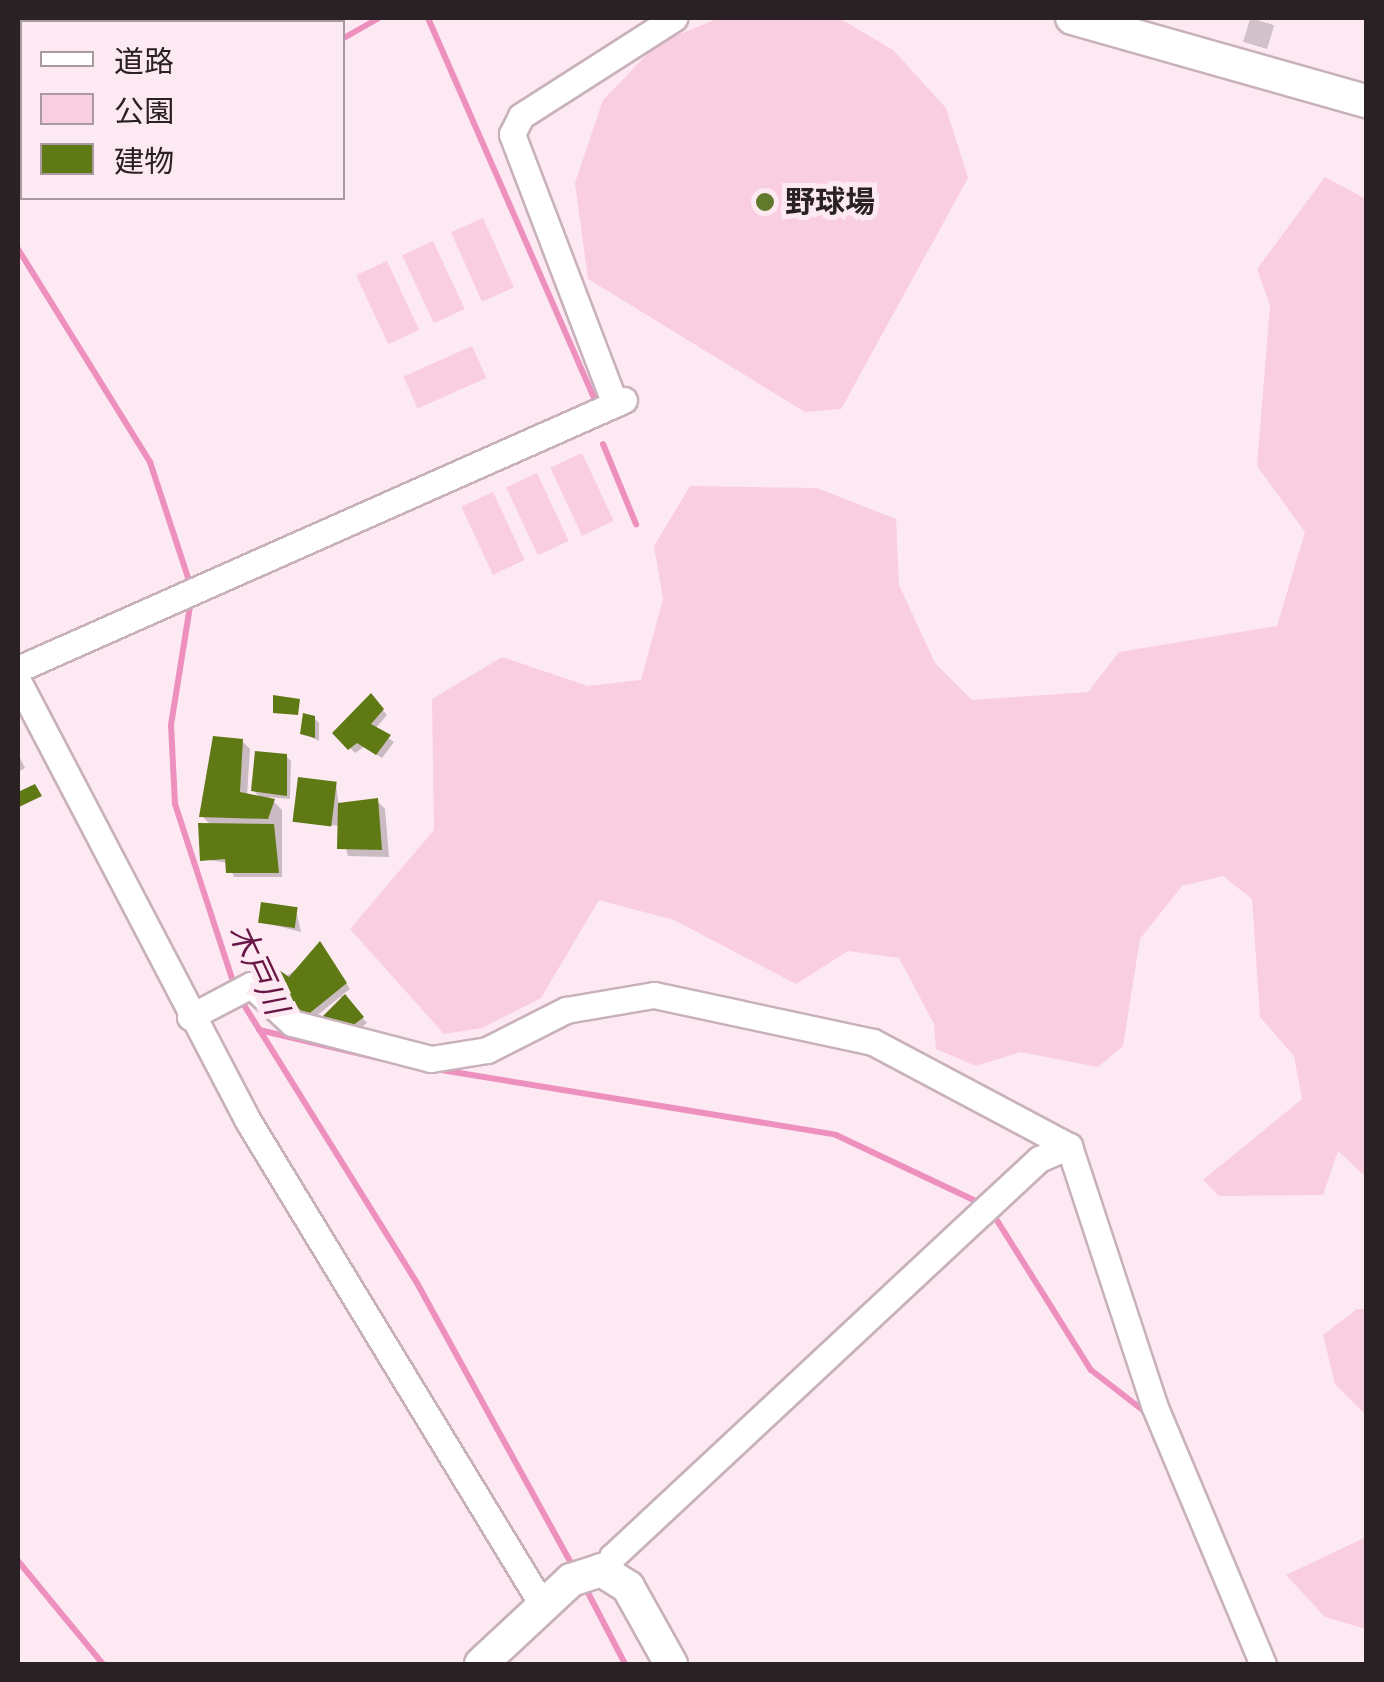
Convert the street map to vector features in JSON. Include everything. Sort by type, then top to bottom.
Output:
[{"type":"main road","points":[[1072,18],[1252,55],[1366,101]]},
{"type":"main road","points":[[481,1664],[542,1606],[588,1574],[628,1587],[672,1664]]},
{"type":"street","points":[[18,669],[222,573],[619,402],[512,134],[521,116],[674,18]]},
{"type":"street","points":[[18,681],[190,1017],[542,1606]]},
{"type":"street","points":[[190,1017],[251,986],[302,1027],[431,1059],[488,1050],[566,1010],[654,995],[770,1016],[873,1042],[1068,1146],[1154,1406],[1264,1664]]},
{"type":"street","points":[[588,1574],[1039,1159],[1068,1146]]},
{"type":"green space","name":"野球場","points":[[719,18],[839,18],[893,50],[946,108],[968,178],[841,409],[805,412],[588,279],[575,183],[603,100],[658,43]]},
{"type":"green space","points":[[1325,177],[1366,199],[1366,1177],[1338,1151],[1323,1195],[1219,1196],[1203,1180],[1302,1099],[1294,1056],[1260,1017],[1252,899],[1223,876],[1182,886],[1140,939],[1123,1046],[1098,1067],[1020,1052],[976,1066],[936,1049],[934,1024],[899,958],[848,951],[796,984],[674,920],[599,900],[541,998],[482,1028],[444,1034],[350,929],[434,830],[432,699],[502,657],[588,686],[641,680],[663,599],[654,546],[690,486],[817,488],[896,519],[899,585],[935,663],[972,700],[1088,692],[1119,652],[1277,626],[1305,532],[1257,466],[1270,305],[1257,269]]},
{"type":"green space","points":[[483,218],[514,287],[482,302],[451,232]]},
{"type":"green space","points":[[433,241],[465,309],[434,323],[402,255]]},
{"type":"green space","points":[[387,261],[419,330],[388,344],[356,275]]},
{"type":"green space","points":[[472,346],[486,378],[418,408],[403,377]]},
{"type":"green space","points":[[582,453],[614,521],[582,536],[550,468]]},
{"type":"green space","points":[[537,473],[569,541],[538,555],[506,487]]},
{"type":"green space","points":[[493,492],[525,560],[493,575],[461,507]]},
{"type":"green space","points":[[1357,1309],[1366,1309],[1366,1415],[1335,1384],[1323,1335]]},
{"type":"green space","points":[[1366,1537],[1366,1629],[1325,1617],[1286,1575]]},
{"type":"building","points":[[371,693],[384,709],[371,724],[391,735],[376,755],[357,743],[348,750],[332,733]]},
{"type":"building","points":[[273,695],[300,699],[298,715],[273,713]]},
{"type":"building","points":[[303,713],[315,716],[315,738],[300,734]]},
{"type":"building","points":[[213,736],[243,739],[240,792],[275,799],[268,819],[199,817]]},
{"type":"building","points":[[255,751],[287,754],[287,796],[251,791]]},
{"type":"building","points":[[298,777],[337,782],[331,826],[293,822]]},
{"type":"building","points":[[35,784],[42,796],[19,807],[18,792]]},
{"type":"building","points":[[378,798],[382,850],[337,849],[338,803]]},
{"type":"building","points":[[198,823],[274,824],[279,873],[226,873],[225,859],[200,861]]},
{"type":"building","points":[[261,902],[298,907],[295,928],[258,923]]},
{"type":"building","points":[[320,941],[347,983],[306,1016],[261,984],[275,967],[289,977]]},
{"type":"building","points":[[345,994],[364,1017],[344,1032],[319,1020]]},
{"type":"waterway","points":[[345,37],[379,18]]},
{"type":"waterway","points":[[428,18],[595,400]]},
{"type":"waterway","points":[[18,132],[20,137]]},
{"type":"waterway","name":"木戸川","points":[[18,249],[150,462],[191,587]]},
{"type":"waterway","points":[[603,444],[636,524]]},
{"type":"waterway","name":"木戸川","points":[[191,600],[171,725],[175,804],[234,985]]},
{"type":"waterway","name":"木戸川","points":[[239,997],[417,1283],[574,1568]]},
{"type":"waterway","points":[[259,1030],[383,1059]]},
{"type":"waterway","points":[[435,1069],[836,1135],[984,1205]]},
{"type":"waterway","points":[[993,1214],[1091,1370],[1148,1414]]},
{"type":"waterway","points":[[18,1561],[103,1664]]},
{"type":"waterway","name":"木戸川","points":[[585,1587],[625,1664]]},
{"type":"tunnel","points":[[1255,45],[1263,18]]},
{"type":"place","name":"野球場","points":[[765,202]]}]
